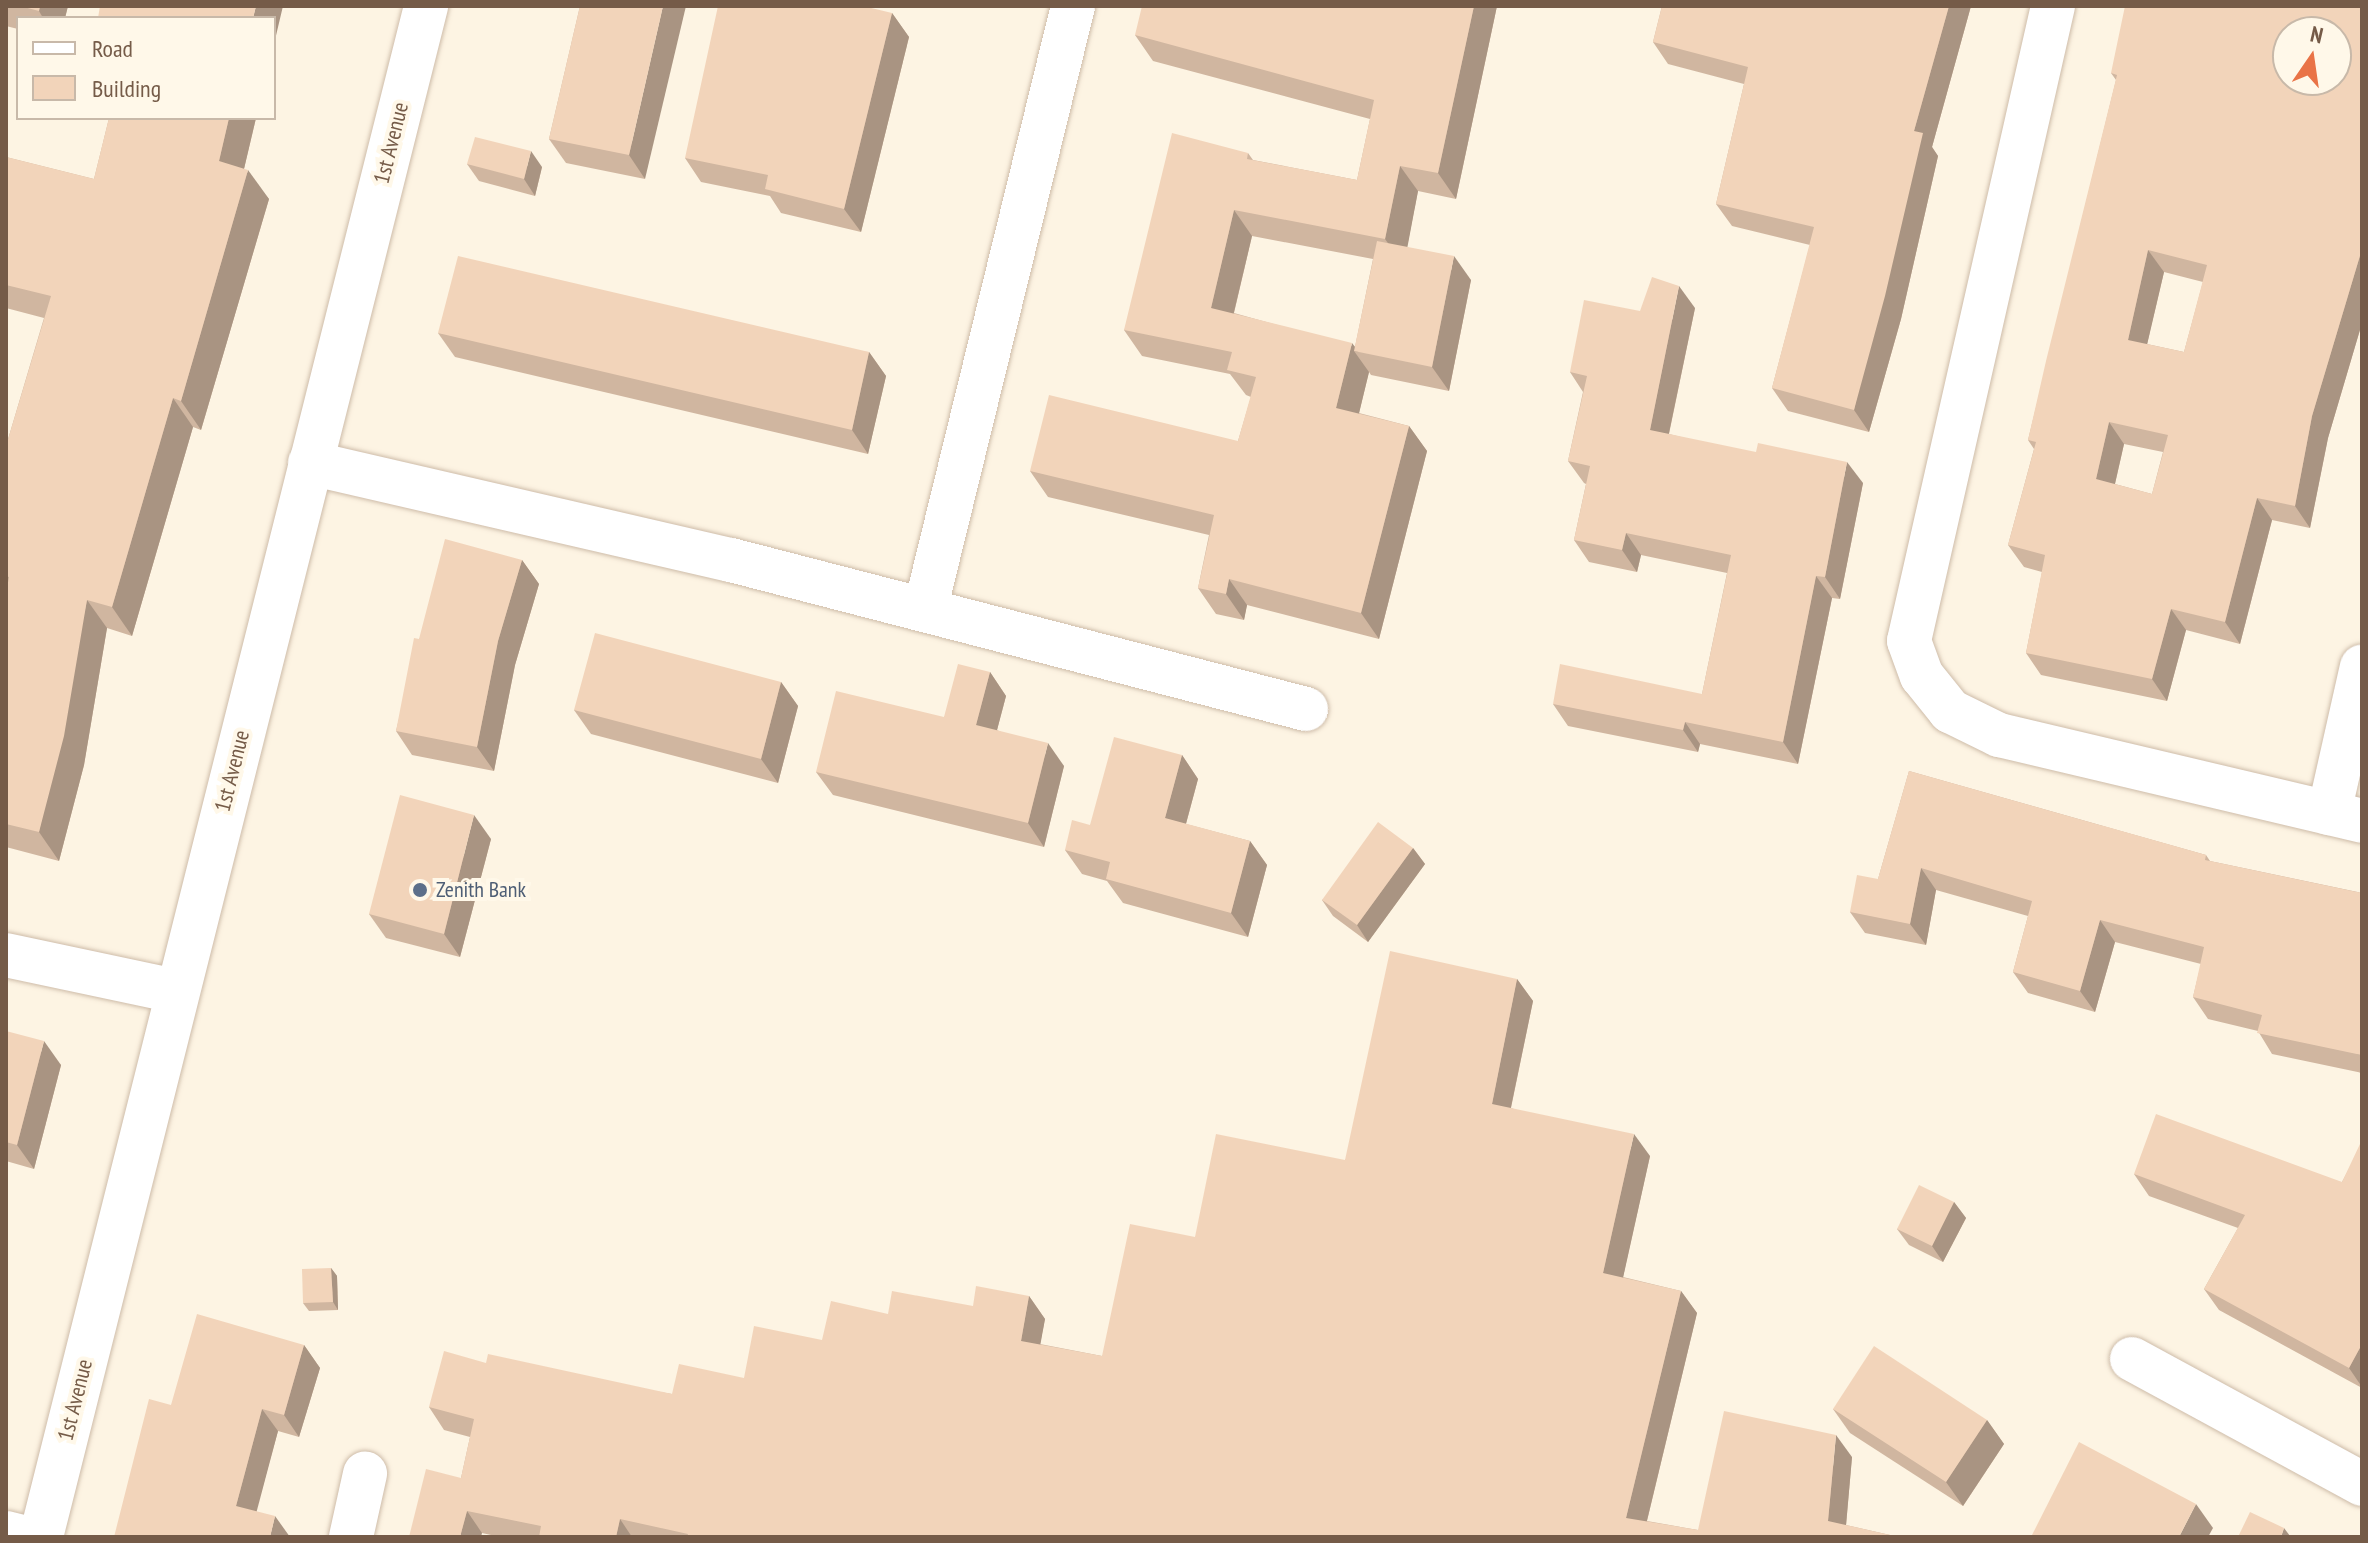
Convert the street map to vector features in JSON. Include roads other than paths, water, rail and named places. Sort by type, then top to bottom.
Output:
[{"type":"street","name":"1st Avenue","points":[[41,1537],[426,6]]},
{"type":"street","points":[[925,610],[1073,6]]},
{"type":"street","points":[[2053,6],[1909,641],[1922,676],[1950,711],[1999,735],[2345,817],[2362,667]]},
{"type":"street","points":[[310,463],[925,610],[1306,709]]},
{"type":"street","points":[[6,955],[176,991]]},
{"type":"street","points":[[2132,1359],[2362,1484]]},
{"type":"street","points":[[351,1537],[365,1474]]},
{"type":"street","points":[[6,1533],[22,1537]]},
{"type":"place","name":"Zenith Bank","points":[[420,890]]}]
